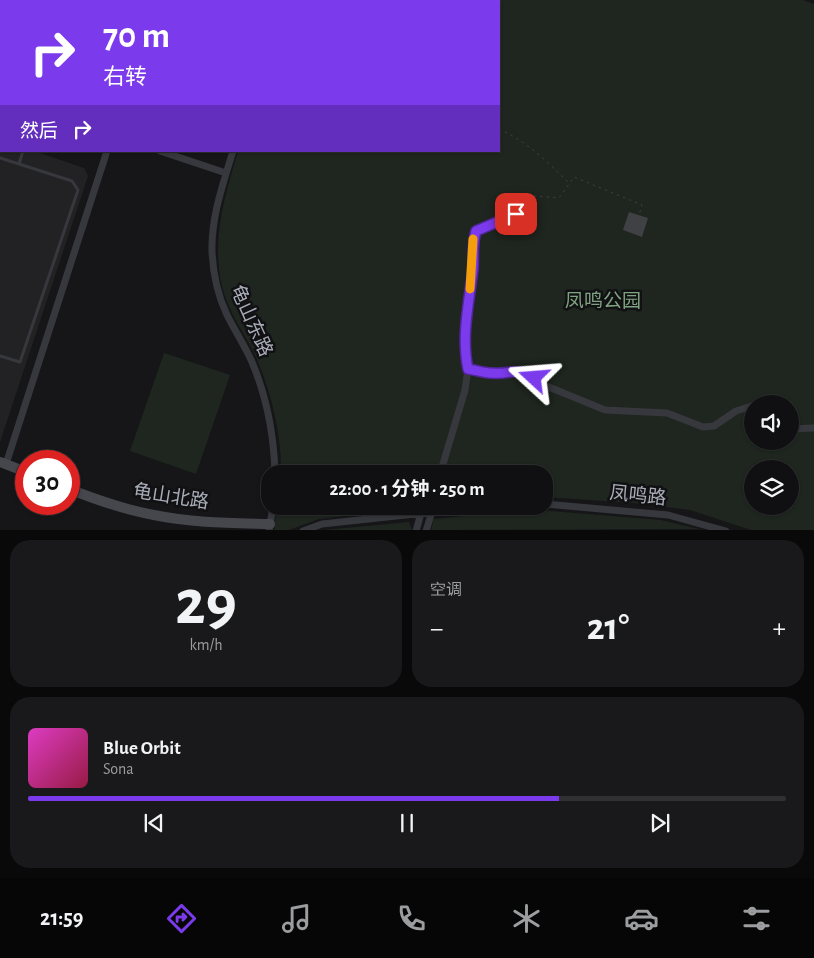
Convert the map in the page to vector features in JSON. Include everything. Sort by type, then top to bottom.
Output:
[{"type":"street","points":[[15,468],[3,463],[107,152]]},
{"type":"street","points":[[163,152],[226,173]]},
{"type":"street","name":"龟山东路","points":[[233,152],[213,231],[212,253],[217,285],[226,313],[251,360],[265,401],[273,438],[275,465]]},
{"type":"street","points":[[443,465],[458,416],[468,369],[464,352],[473,267],[473,241],[476,231],[516,214]]},
{"type":"street","points":[[468,369],[494,374],[512,370],[523,372],[544,385],[605,410],[667,413],[703,426],[714,426],[736,411],[744,408]]},
{"type":"street","points":[[799,429],[814,428]]},
{"type":"street","name":"龟山北路","points":[[80,493],[105,503],[154,515],[270,527]]},
{"type":"street","name":"凤鸣路","points":[[553,505],[668,515],[726,530]]},
{"type":"street","points":[[303,530],[322,524],[395,515]]},
{"type":"street","points":[[416,530],[425,515]]},
{"type":"street","points":[[426,530],[427,515]]},
{"type":"lane","points":[[19,164],[23,152]]},
{"type":"lane","points":[[0,158],[72,181],[78,193],[20,362],[0,356]]},
{"type":"path","points":[[500,129],[515,136],[548,162],[570,183]]},
{"type":"path","points":[[516,214],[534,196],[559,198],[574,177],[642,205],[639,215]]},
{"type":"shaded area","points":[[0,152],[37,152],[84,168],[88,176],[0,442]]},
{"type":"green space","name":"凤鸣公园","points":[[500,0],[803,0],[814,4],[814,530],[751,530],[690,510],[634,503],[553,498],[553,465],[281,465],[280,444],[271,398],[255,355],[228,305],[222,286],[218,251],[224,201],[238,152],[500,152]]},
{"type":"green space","points":[[164,353],[230,375],[196,474],[130,451]]},
{"type":"green space","points":[[553,511],[661,520],[699,529],[431,530],[434,519],[475,515],[553,515]]},
{"type":"green space","points":[[276,515],[355,515],[319,519],[289,530],[274,530]]},
{"type":"green space","points":[[409,522],[412,530],[324,530]]},
{"type":"building","points":[[629,212],[648,218],[642,237],[623,230]]},
{"type":"slow traffic","points":[[470,289],[473,267],[473,239]]},
{"type":"route","points":[[516,214],[476,231],[473,241],[473,267],[464,352],[468,369],[494,374],[512,370],[523,372],[534,378]]}]
